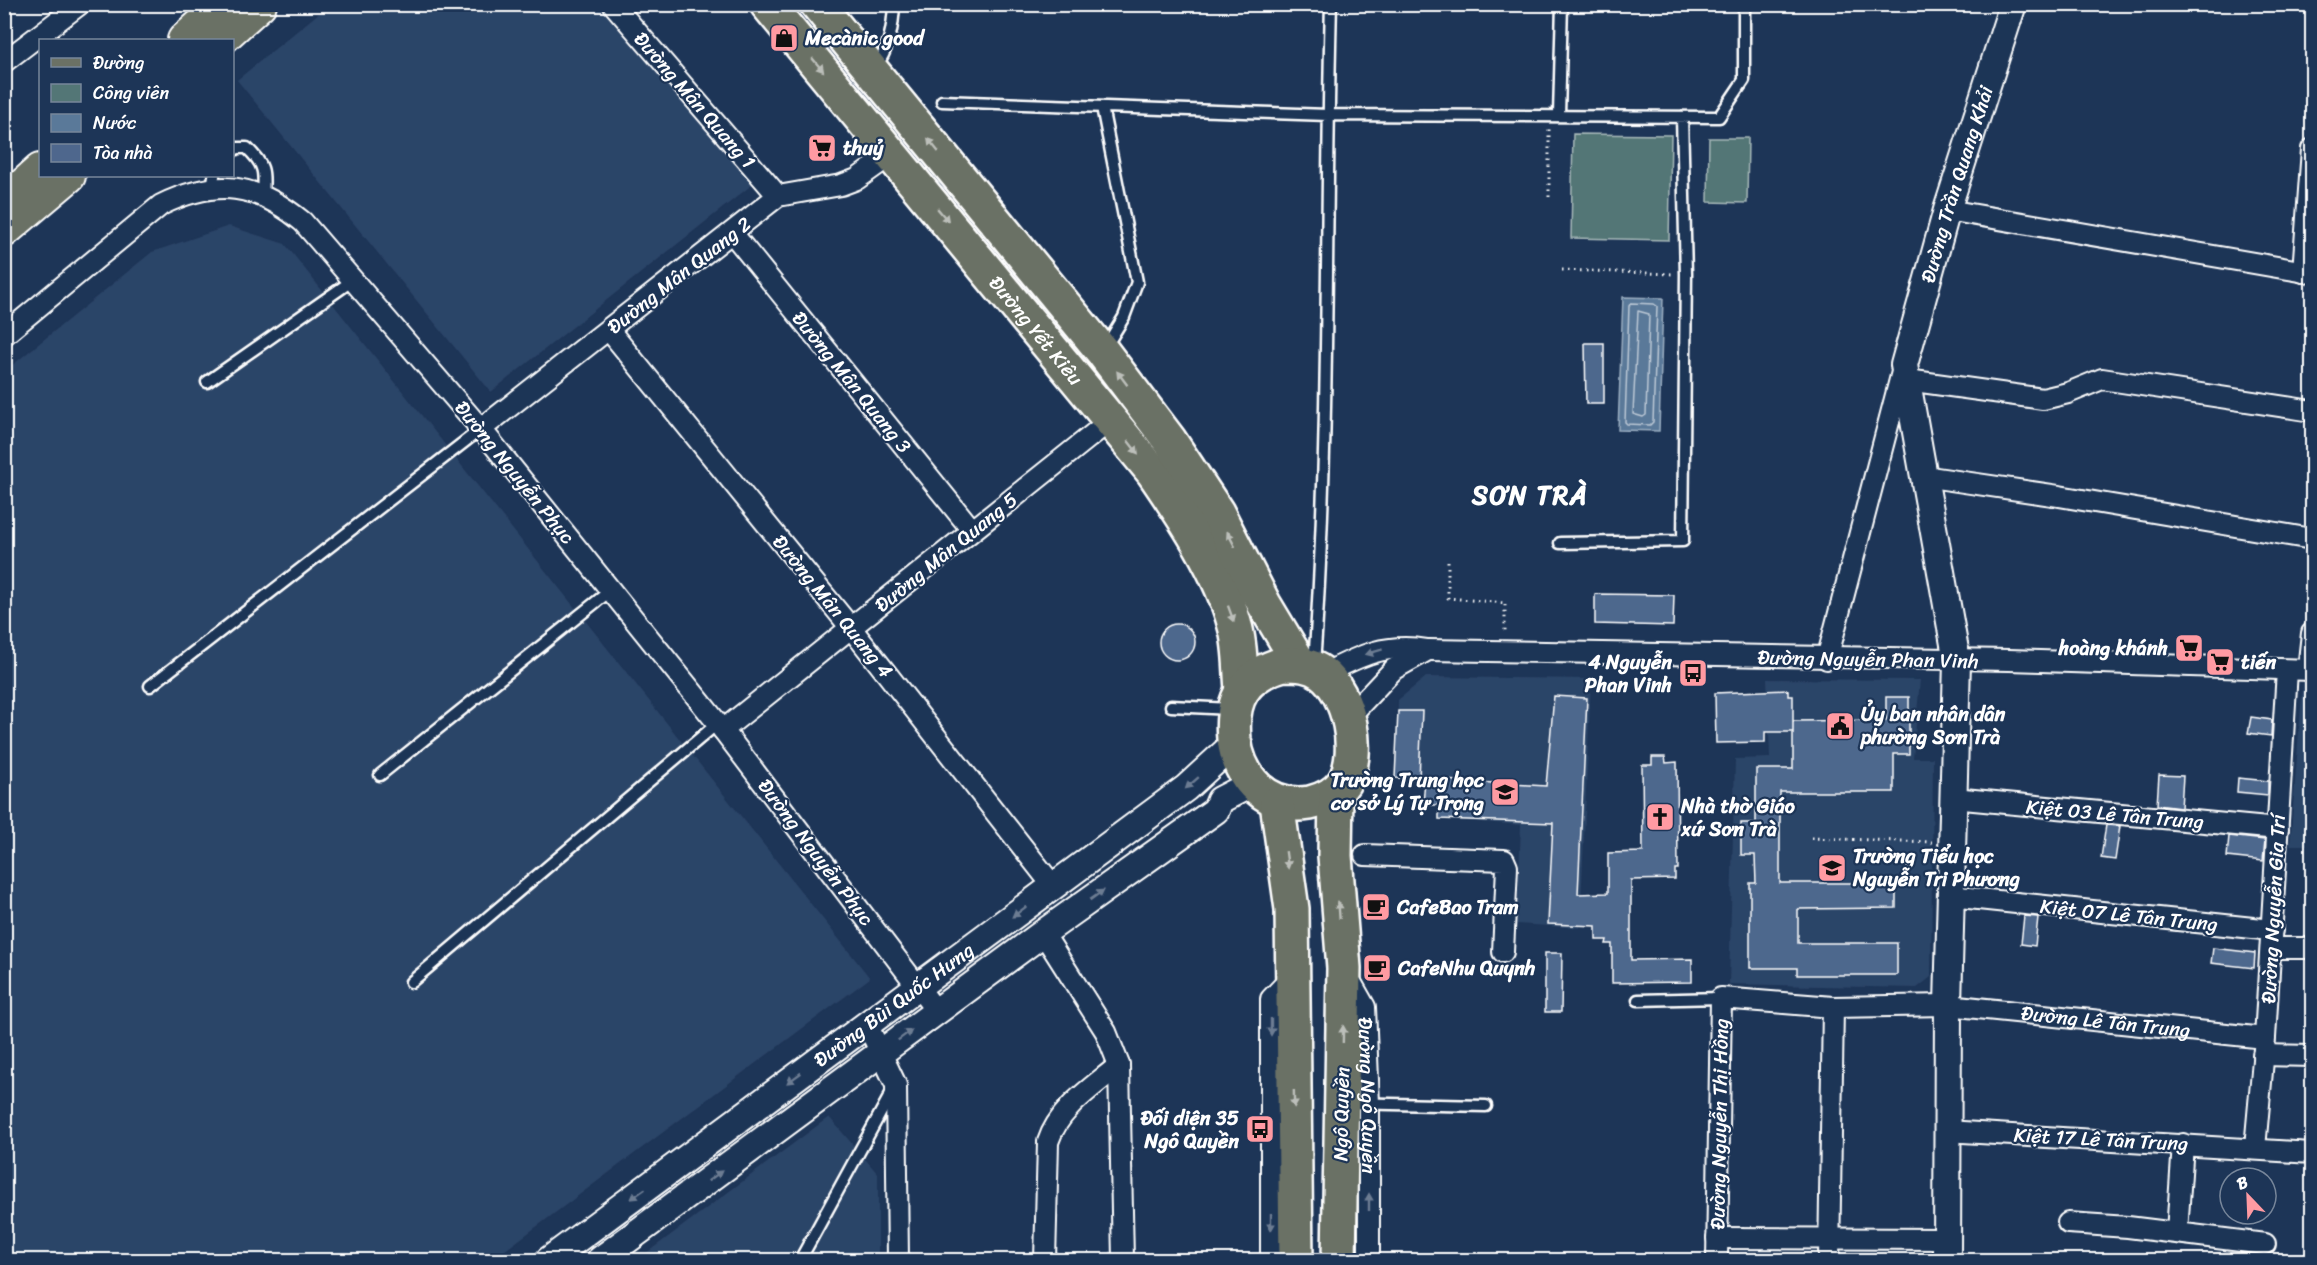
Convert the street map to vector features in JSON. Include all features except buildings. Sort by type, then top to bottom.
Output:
[{"type":"highway","name":"Đường Yết Kiêu","points":[[767,4],[1112,419],[1153,472],[1191,529],[1224,595],[1236,628],[1238,699]]},
{"type":"highway","name":"Đường Yết Kiêu","points":[[817,4],[1102,351],[1194,474],[1217,512],[1264,604],[1312,668]]},
{"type":"highway","points":[[1264,793],[1298,805],[1319,801],[1336,792],[1350,768],[1351,739],[1347,718],[1334,685],[1312,668],[1267,669],[1253,677],[1238,699],[1234,743],[1241,766],[1264,793],[1292,909],[1296,1260]]},
{"type":"highway","name":"Ngô Quyền","points":[[1336,792],[1335,856],[1355,1103],[1340,1260]]},
{"type":"main road","points":[[185,39],[224,4]]},
{"type":"main road","points":[[221,39],[260,4]]},
{"type":"main road","points":[[4,202],[38,183],[65,177]]},
{"type":"main road","points":[[4,231],[38,183]]},
{"type":"street","points":[[4,62],[80,4]]},
{"type":"street","name":"Đường Mân Quang 1","points":[[613,4],[778,196]]},
{"type":"street","name":"Đường Trần Quang Khải","points":[[1827,659],[1947,210],[2013,4]]},
{"type":"street","points":[[1947,210],[2308,273],[2313,149]]},
{"type":"street","points":[[778,196],[841,185],[857,179],[892,154]]},
{"type":"street","name":"Đường Nguyễn Phục","points":[[4,335],[161,205],[184,194],[213,182],[263,194],[284,206],[303,222],[481,429],[721,726],[937,1012]]},
{"type":"street","name":"Đường Mân Quang 2","points":[[481,429],[733,234],[778,196]]},
{"type":"street","name":"Đường Mân Quang 3","points":[[733,234],[972,531]]},
{"type":"street","name":"Đường Mân Quang 4","points":[[609,330],[851,628],[1053,886]]},
{"type":"street","points":[[1905,373],[2043,399],[2058,397],[2102,379],[2313,411]]},
{"type":"street","name":"Đường Trần Quang Khải","points":[[1905,373],[1957,661]]},
{"type":"street","name":"Đường Mân Quang 5","points":[[721,726],[851,628],[1112,419]]},
{"type":"street","points":[[1923,476],[2059,496],[2313,539]]},
{"type":"street","name":"Đường Nguyễn Phan Vinh","points":[[1312,668],[1375,650],[1400,646],[1428,650],[2310,670],[2313,633]]},
{"type":"street","points":[[1347,718],[1394,669],[1428,650]]},
{"type":"street","points":[[1717,1238],[1829,1240],[1947,1250],[1948,1005],[1957,661]]},
{"type":"street","name":"Đường Nguyễn Gia Trí","points":[[2255,1148],[2272,939],[2287,670]]},
{"type":"street","name":"Đường Bùi Quốc Hưng","points":[[549,1260],[1186,788],[1234,743]]},
{"type":"street","name":"Đường Bùi Quốc Hưng","points":[[600,1260],[1043,933],[1216,810],[1221,800],[1264,793]]},
{"type":"street","name":"Kiệt 03 Lê Tân Trung","points":[[1953,798],[2278,829]]},
{"type":"street","points":[[1365,855],[1504,860],[1507,867],[1503,952]]},
{"type":"street","name":"Kiệt 07 Lê Tân Trung","points":[[1950,896],[2272,939],[2313,948]]},
{"type":"street","points":[[1043,933],[1106,1032],[1119,1065],[1123,1260]]},
{"type":"street","points":[[1271,1260],[1271,999],[1292,977]]},
{"type":"street","name":"Đường Nguyễn Thị Hồng","points":[[1717,1260],[1721,998],[1833,1007],[1948,1005]]},
{"type":"street","name":"Đường Lê Tân Trung","points":[[1948,1005],[2264,1047],[2313,1056]]},
{"type":"street","points":[[1829,1260],[1833,1007]]},
{"type":"street","points":[[867,1024],[896,1085],[898,1260]]},
{"type":"street","points":[[1045,1260],[1048,1142],[1053,1127],[1061,1115],[1119,1065]]},
{"type":"street","name":"Đường Ngô Quyền","points":[[1355,1103],[1369,1260]]},
{"type":"street","name":"Kiệt 17 Lê Tân Trung","points":[[1946,1131],[2313,1153]]},
{"type":"street","points":[[2177,1232],[2183,1144]]},
{"type":"street","points":[[2068,1224],[2177,1232],[2265,1244]]},
{"type":"lane","points":[[872,71],[886,49],[893,23],[894,4]]},
{"type":"lane","points":[[1312,668],[1321,508],[1331,4]]},
{"type":"lane","points":[[1554,115],[1562,4]]},
{"type":"lane","points":[[942,101],[1328,115],[1719,117],[1744,80],[1744,4]]},
{"type":"lane","points":[[1102,107],[1137,282],[1124,317],[1102,351]]},
{"type":"lane","points":[[1560,543],[1683,541],[1686,274],[1682,117]]},
{"type":"lane","points":[[234,150],[237,148],[247,148],[257,157],[263,167],[263,194]]},
{"type":"lane","points":[[207,382],[353,280]]},
{"type":"lane","points":[[150,686],[481,429]]},
{"type":"lane","points":[[380,775],[611,590]]},
{"type":"lane","points":[[1171,706],[1238,699]]},
{"type":"lane","points":[[411,982],[721,726]]},
{"type":"lane","points":[[1638,1000],[1721,998]]},
{"type":"lane","points":[[799,1260],[896,1085]]},
{"type":"lane","points":[[1355,1103],[1486,1106]]},
{"type":"path","points":[[1549,197],[1554,115]]},
{"type":"path","points":[[1562,270],[1686,274]]},
{"type":"path","points":[[1448,561],[1448,598],[1505,603],[1505,652]]},
{"type":"path","points":[[1811,838],[1952,842]]},
{"type":"shaded area","points":[[330,4],[598,5],[753,184],[491,392],[237,80]]},
{"type":"shaded area","points":[[229,226],[285,244],[870,978],[492,1260],[5,1260],[5,371],[152,252]]},
{"type":"shaded area","name":"Trường Trung học cơ sở Lý Tự Trọng","points":[[1426,677],[1591,679],[1580,928],[1517,924],[1521,825],[1439,819],[1439,805],[1423,805],[1425,779],[1396,778],[1398,700]]},
{"type":"shaded area","name":"Trường Tiểu học Nguyễn Tri Phương","points":[[1767,679],[1920,680],[1913,758],[1933,758],[1931,977],[1917,988],[1729,984],[1735,759],[1770,758]]},
{"type":"shaded area","points":[[2303,682],[2312,682],[2312,845],[2290,845]]},
{"type":"shaded area","points":[[829,1117],[878,1174],[878,1260],[637,1260]]},
{"type":"green space","points":[[1573,134],[1671,135],[1669,240],[1571,238]]},
{"type":"green space","points":[[1709,138],[1748,138],[1747,203],[1708,202]]},
{"type":"water","points":[[1623,297],[1663,298],[1659,431],[1618,430]]},
{"type":"place","name":"Mecànic good","points":[[784,38]]},
{"type":"place","name":"thuỷ","points":[[822,148]]},
{"type":"place","name":"hoàng khánh","points":[[2189,648]]},
{"type":"place","name":"tiến","points":[[2220,662]]},
{"type":"place","name":"4 Nguyễn Phan Vinh","points":[[1693,673]]},
{"type":"place","name":"Ủy ban nhân dân phường Sơn Trà","points":[[1840,726]]},
{"type":"place","name":"Trường Trung học cơ sở Lý Tự Trọng","points":[[1505,792]]},
{"type":"place","name":"Nhà thờ Giáo xứ Sơn Trà","points":[[1660,817]]},
{"type":"place","name":"Trường Tiểu học Nguyễn Tri Phương","points":[[1832,868]]},
{"type":"place","name":"CafeBao Tram","points":[[1376,907]]},
{"type":"place","name":"CafeNhu Quynh","points":[[1377,968]]},
{"type":"place","name":"Đối diện 35 Ngô Quyền","points":[[1260,1129]]},
{"type":"district","name":"SƠN TRÀ","points":[[1530,495]]}]
